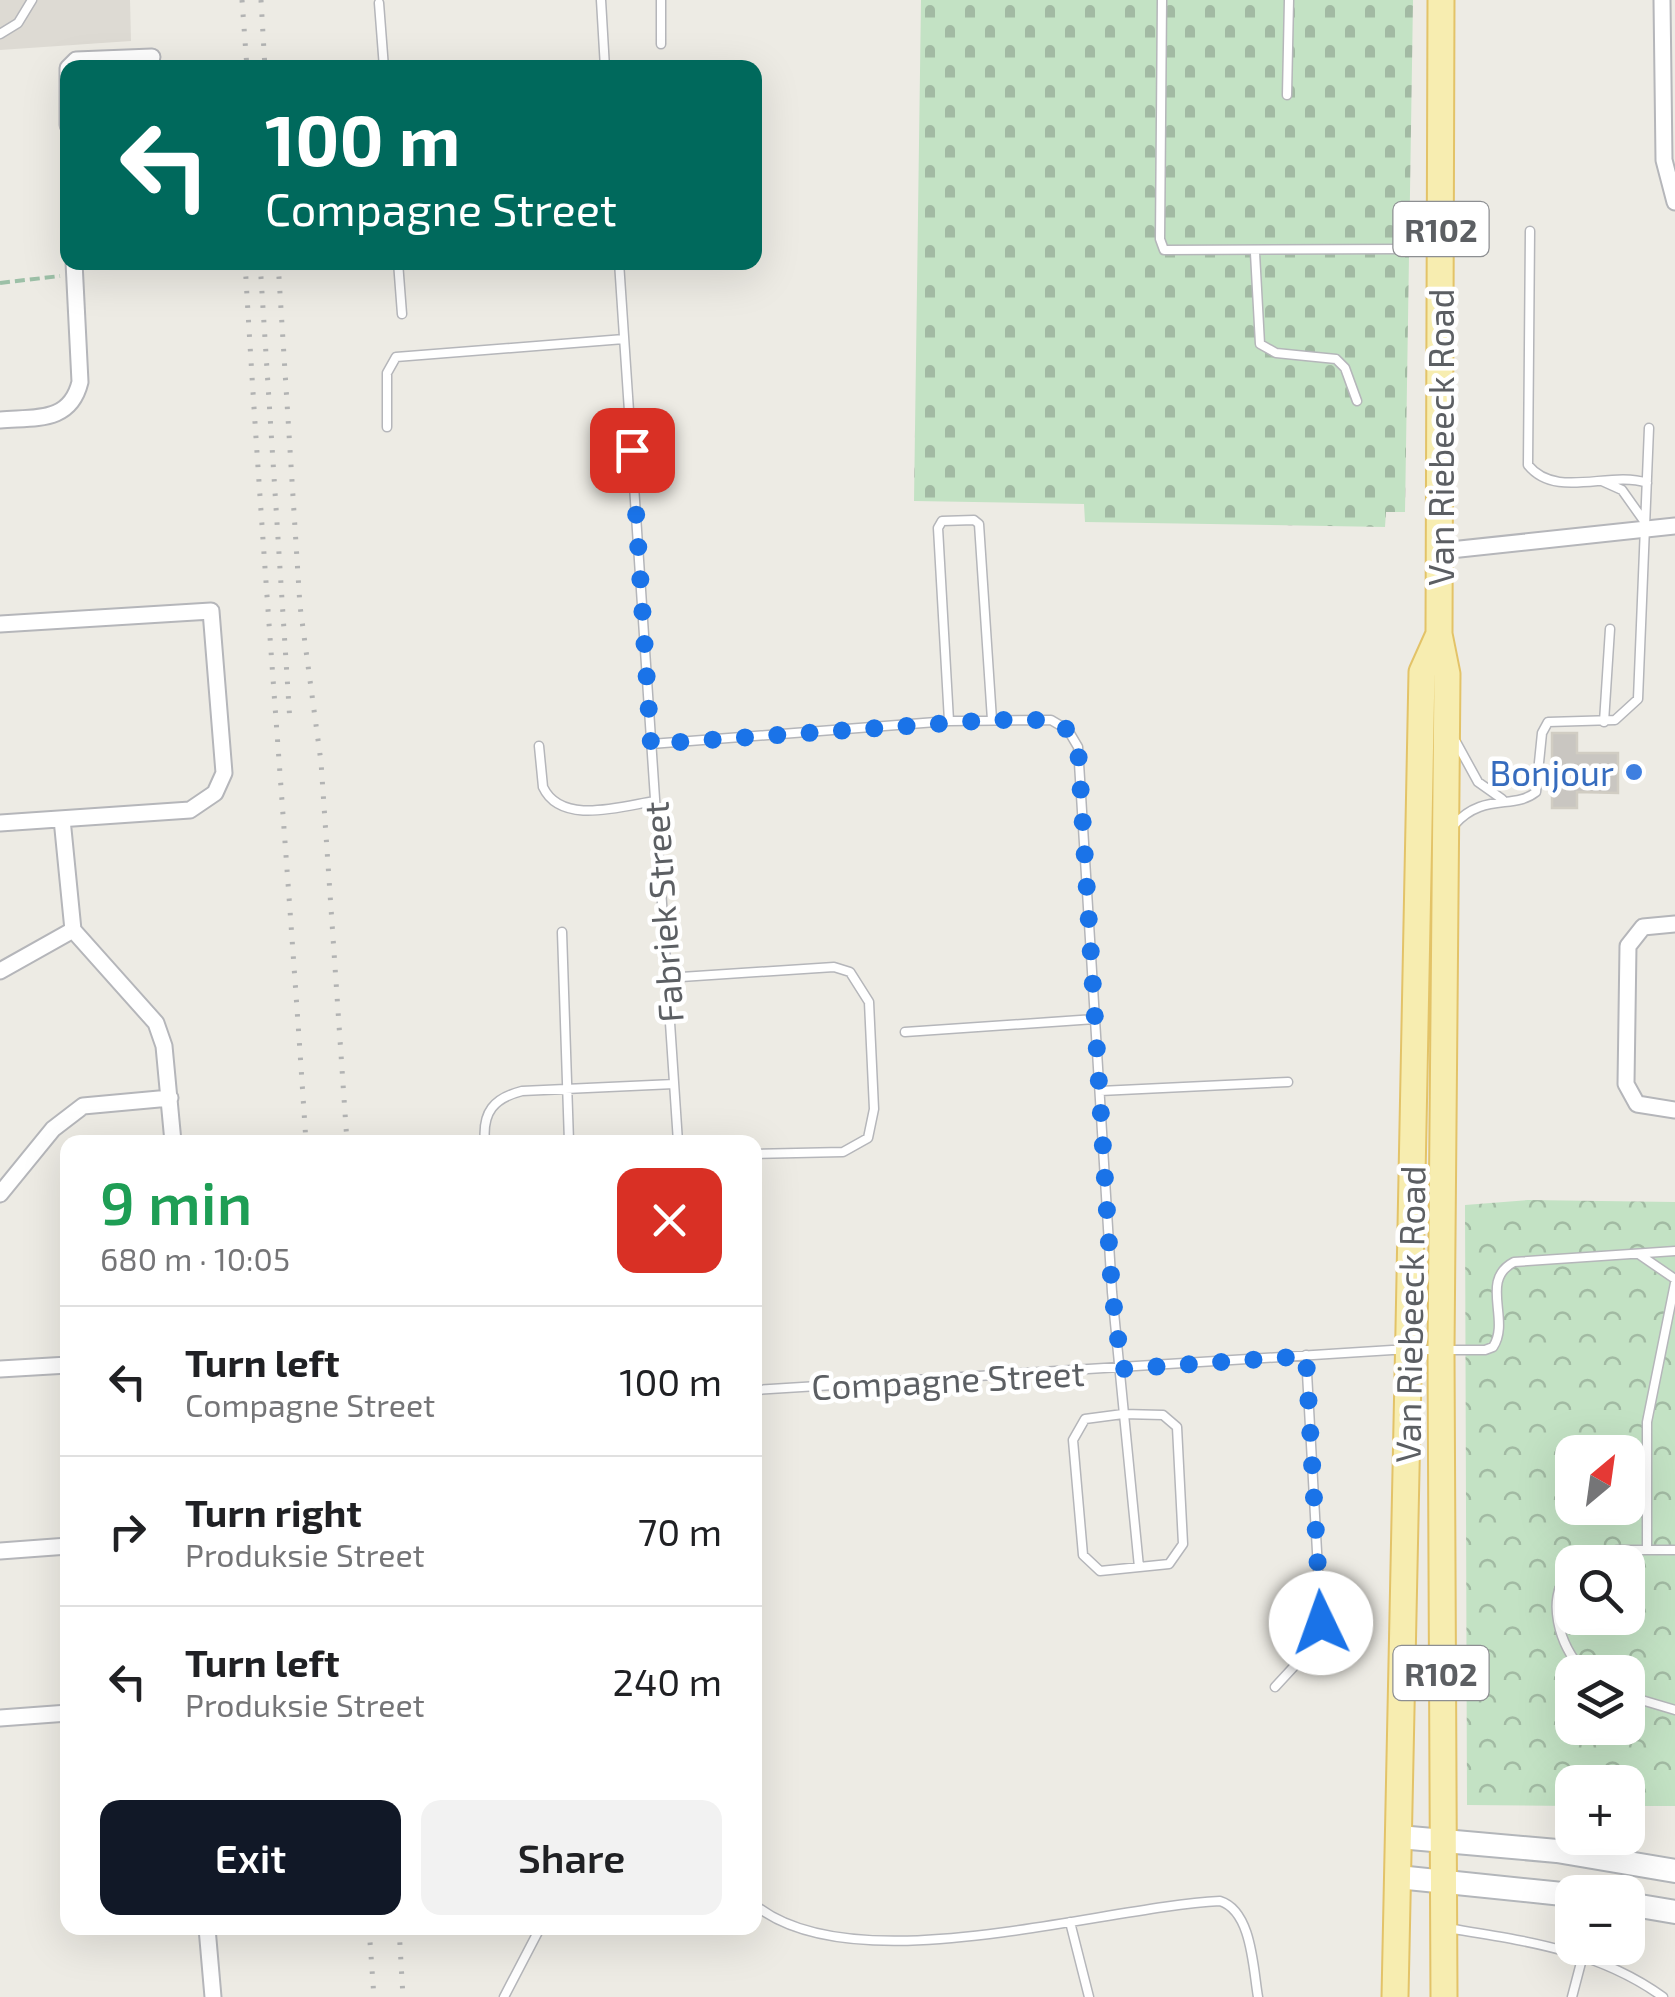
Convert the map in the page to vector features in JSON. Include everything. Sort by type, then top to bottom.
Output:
[{"type":"main road","name":"Van Riebeeck Road","points":[[1441,0],[1439,634],[1447,674],[1441,1350],[1444,1997]]},
{"type":"main road","name":"Van Riebeeck Road","points":[[1395,1997],[1422,672],[1439,634]]},
{"type":"street","points":[[1662,0],[1664,160],[1675,202]]},
{"type":"street","points":[[76,60],[152,56]]},
{"type":"street","points":[[0,420],[56,416],[76,400],[80,382],[74,270]]},
{"type":"street","points":[[1441,551],[1643,525],[1675,526]]},
{"type":"street","points":[[0,624],[211,611],[224,773],[215,793],[190,810],[0,823]]},
{"type":"street","points":[[62,819],[73,930],[156,1023],[173,1135]]},
{"type":"street","points":[[1675,924],[1643,927],[1628,946],[1626,1084],[1637,1104],[1675,1110]]},
{"type":"street","points":[[0,972],[73,930]]},
{"type":"street","points":[[0,1194],[53,1129],[83,1106],[170,1098]]},
{"type":"street","points":[[0,1369],[60,1365]]},
{"type":"street","points":[[0,1551],[60,1547]]},
{"type":"street","points":[[0,1718],[60,1714]]},
{"type":"street","points":[[1399,1837],[1557,1851],[1675,1871]]},
{"type":"street","points":[[1398,1877],[1555,1893]]},
{"type":"street","points":[[1645,1907],[1675,1912]]},
{"type":"street","points":[[208,1935],[214,1997]]},
{"type":"lane","points":[[0,34],[18,22],[32,0]]},
{"type":"lane","points":[[600,0],[604,60]]},
{"type":"lane","points":[[661,0],[662,44]]},
{"type":"lane","points":[[1162,0],[1161,246],[1173,254],[1403,249]]},
{"type":"lane","points":[[1286,94],[1289,0]]},
{"type":"lane","points":[[379,3],[383,60]]},
{"type":"lane","points":[[1530,231],[1528,464],[1537,476],[1553,481],[1602,482],[1622,477],[1647,484]]},
{"type":"lane","points":[[1255,253],[1260,344],[1276,353],[1336,359],[1345,368],[1357,401]]},
{"type":"lane","points":[[399,270],[402,314]]},
{"type":"lane","name":"Fabriek Street","points":[[620,270],[678,1135]]},
{"type":"lane","points":[[388,427],[388,373],[396,358],[624,339]]},
{"type":"lane","points":[[1446,837],[1462,816],[1502,799],[1522,800],[1536,792],[1542,734],[1548,722],[1604,722],[1624,716],[1640,687],[1649,428]]},
{"type":"lane","points":[[1602,482],[1622,490],[1643,525]]},
{"type":"lane","points":[[948,722],[938,528],[942,522],[974,520],[979,524],[992,720]]},
{"type":"lane","points":[[1604,722],[1610,629]]},
{"type":"lane","points":[[651,744],[992,720],[1051,720],[1068,730],[1078,747],[1112,1292],[1140,1567]]},
{"type":"lane","points":[[1447,726],[1478,782],[1502,799]]},
{"type":"lane","points":[[539,746],[543,787],[564,806],[586,810],[655,802]]},
{"type":"lane","points":[[562,932],[568,1135]]},
{"type":"lane","points":[[666,978],[834,967],[860,982],[869,1002],[874,1109],[868,1138],[843,1152],[762,1154]]},
{"type":"lane","points":[[905,1032],[1096,1020]]},
{"type":"lane","points":[[1100,1091],[1288,1082]]},
{"type":"lane","points":[[486,1135],[488,1110],[502,1096],[674,1084]]},
{"type":"lane","points":[[1640,1255],[1675,1251]]},
{"type":"lane","points":[[1640,1255],[1675,1281],[1648,1422],[1647,1548],[1675,1550]]},
{"type":"lane","name":"Compagne Street","points":[[762,1390],[1493,1347],[1500,1333],[1496,1281],[1503,1267],[1514,1262],[1640,1255]]},
{"type":"lane","points":[[1275,1687],[1311,1648],[1321,1623],[1306,1356]]},
{"type":"lane","points":[[1123,1414],[1163,1415],[1177,1427],[1181,1550],[1169,1564],[1100,1572],[1083,1554],[1075,1431],[1084,1418],[1123,1414]]},
{"type":"lane","points":[[1645,1701],[1675,1710]]},
{"type":"lane","points":[[762,1909],[787,1924],[842,1938],[917,1939],[1214,1901],[1232,1905],[1242,1920],[1258,1997]]},
{"type":"lane","points":[[1070,1922],[1089,1997]]},
{"type":"lane","points":[[1443,1927],[1555,1946]]},
{"type":"lane","points":[[504,1997],[536,1935]]},
{"type":"lane","points":[[1572,1997],[1581,1965]]},
{"type":"lane","points":[[1610,1965],[1628,1972],[1663,1997]]},
{"type":"path","points":[[0,283],[69,270]]},
{"type":"shaded area","points":[[0,0],[130,0],[131,41],[0,50]]},
{"type":"green space","points":[[921,0],[1413,0],[1405,512],[1386,512],[1385,527],[1085,522],[1084,504],[914,501]]},
{"type":"green space","points":[[1528,1200],[1675,1202],[1675,1806],[1645,1806],[1645,1765],[1555,1765],[1555,1806],[1467,1805],[1465,1205]]},
{"type":"building","points":[[1552,733],[1577,733],[1577,753],[1618,753],[1618,793],[1577,792],[1577,808],[1552,808]]},
{"type":"railway","points":[[242,0],[246,60]]},
{"type":"railway","points":[[261,0],[265,60]]},
{"type":"railway","points":[[246,270],[306,1135]]},
{"type":"railway","points":[[261,270],[290,722]]},
{"type":"railway","points":[[279,270],[300,606],[321,762],[347,1135]]},
{"type":"railway","points":[[370,1935],[374,1997]]},
{"type":"railway","points":[[399,1935],[403,1997]]},
{"type":"place","name":"Bonjour","points":[[1634,772]]},
{"type":"route","points":[[632,450],[651,744],[948,722],[1051,720],[1068,730],[1078,747],[1112,1292],[1122,1369],[1306,1356],[1321,1623]]}]
